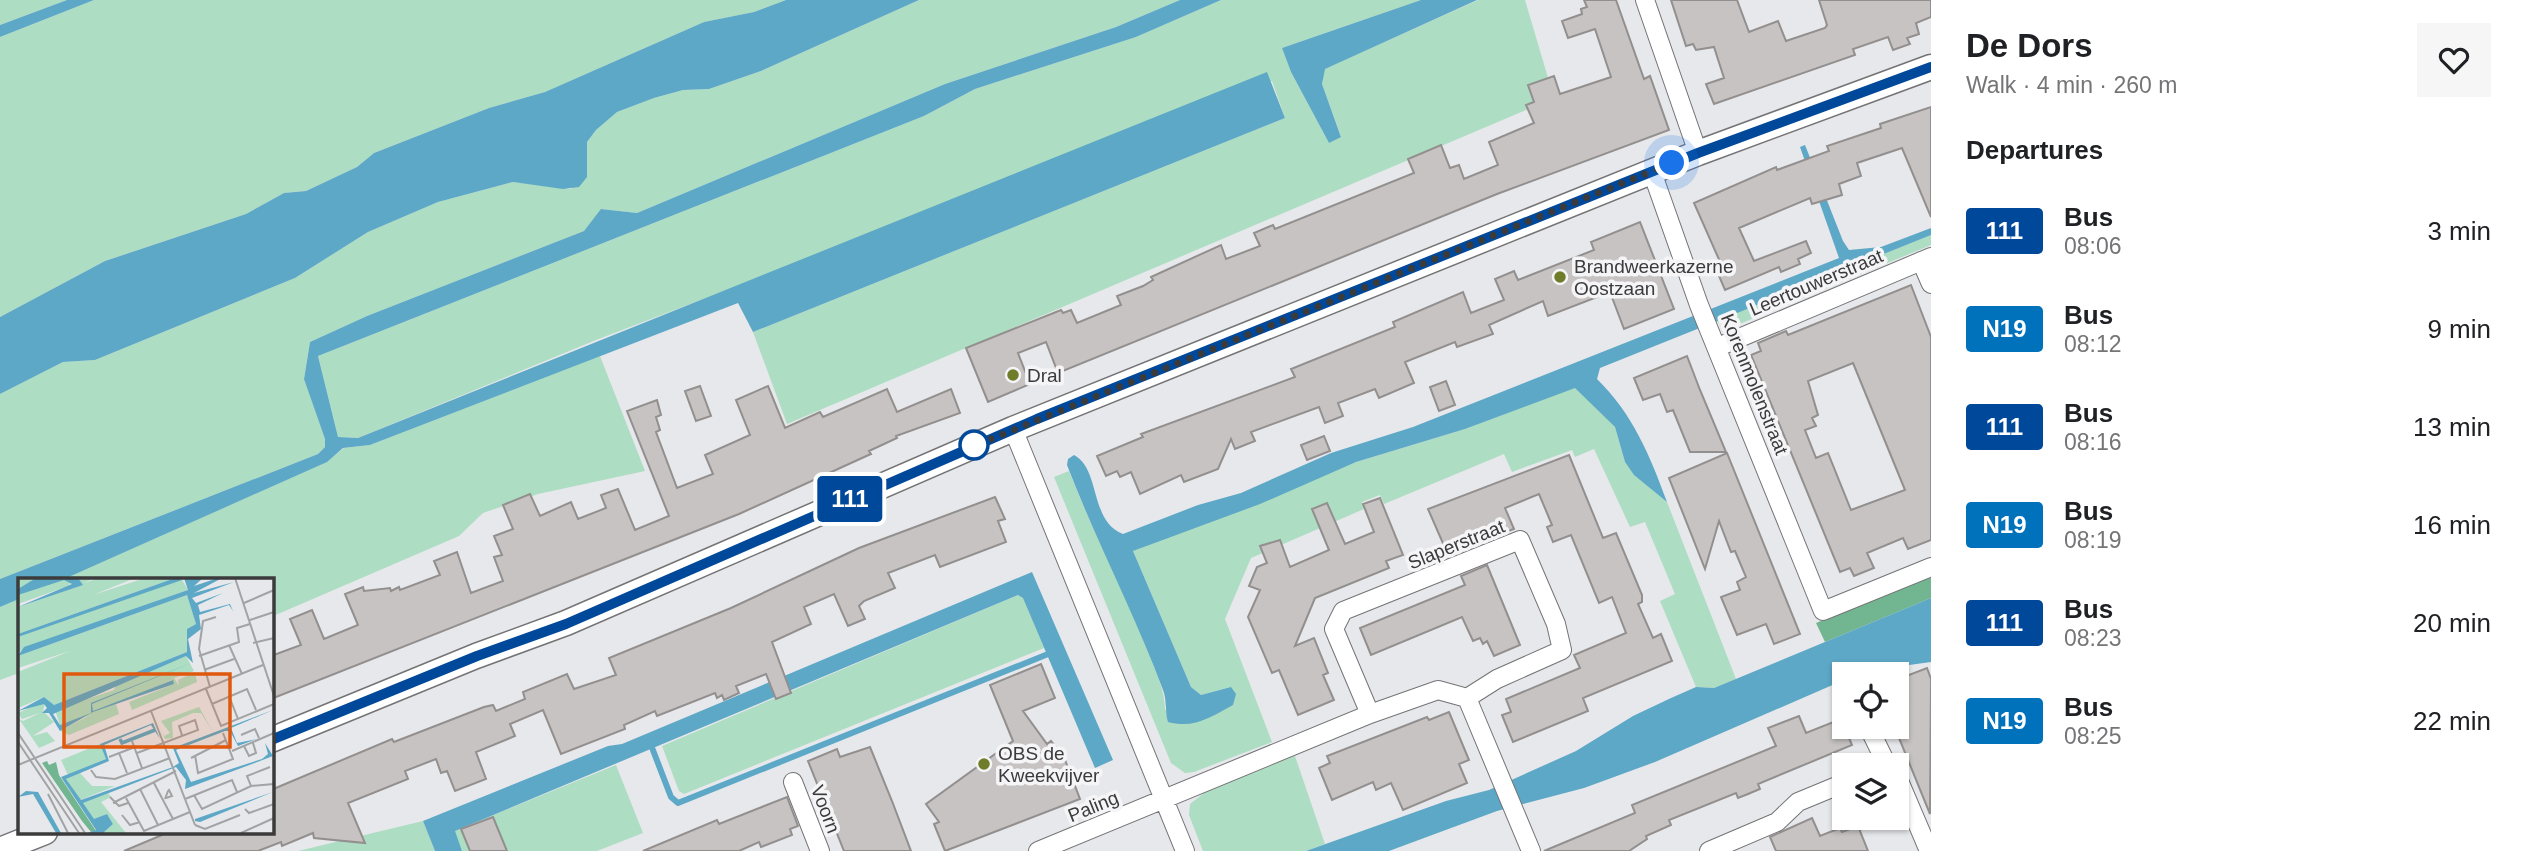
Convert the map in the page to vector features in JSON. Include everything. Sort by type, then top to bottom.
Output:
[{"type":"street","points":[[1645,0],[1698,153]]},
{"type":"street","points":[[273,739],[477,656],[566,624],[1013,429],[1698,153],[1931,67]]},
{"type":"street","name":"Korenmolenstraat","points":[[1651,172],[1699,305],[1823,611],[1931,567]]},
{"type":"street","points":[[1926,259],[1931,284]]},
{"type":"street","name":"Leertouwerstraat","points":[[1718,347],[1926,259]]},
{"type":"street","points":[[1013,429],[1185,851]]},
{"type":"street","name":"Slaperstraat","points":[[1370,714],[1334,629],[1343,611],[1520,540],[1556,625],[1562,650],[1497,679],[1467,698]]},
{"type":"street","points":[[1164,799],[1370,714],[1438,690],[1467,698],[1502,776],[1531,851]]},
{"type":"street","name":"Voorn","points":[[793,782],[820,851]]},
{"type":"street","points":[[1709,851],[1777,822],[1798,802],[1832,788]]},
{"type":"street","name":"Paling","points":[[1038,851],[1164,799]]},
{"type":"street","points":[[1909,804],[1929,851]]},
{"type":"street","points":[[0,850],[40,834]]},
{"type":"green space","points":[[0,0],[67,0],[0,25]]},
{"type":"green space","points":[[94,0],[786,0],[754,12],[704,22],[545,92],[489,108],[374,153],[357,167],[306,191],[284,193],[246,214],[105,261],[0,317],[0,37]]},
{"type":"green space","points":[[919,0],[1180,0],[1116,27],[945,84],[637,213],[602,209],[584,231],[367,316],[310,342],[304,378],[325,439],[325,447],[318,454],[0,579],[0,394],[63,362],[95,360],[295,278],[368,232],[438,202],[513,182],[571,189],[587,169],[587,142],[596,130],[617,112],[654,98],[683,90],[709,89],[761,71]]},
{"type":"green space","points":[[1221,0],[1421,0],[1282,48],[1291,72],[1329,143],[1341,136],[1322,84],[1324,69],[1478,0],[1525,0],[1554,98],[787,424],[753,332],[1285,118],[1272,81],[596,340],[358,438],[338,437],[318,356],[924,116],[975,89],[1136,37]]},
{"type":"green space","points":[[1931,235],[1931,245],[1730,328],[1715,321]]},
{"type":"green space","points":[[600,356],[645,471],[538,494],[483,513],[459,536],[273,616],[273,578],[66,578],[326,462],[344,448],[370,445]]},
{"type":"green space","points":[[1575,387],[1615,427],[1625,462],[1634,474],[1667,502],[1736,679],[1714,688],[1696,687],[1660,601],[1675,594],[1645,522],[1630,527],[1594,449],[1575,457],[1572,450],[1512,472],[1504,454],[1384,504],[1380,495],[1362,502],[1364,509],[1251,558],[1225,619],[1272,742],[1194,772],[1185,773],[1171,763],[1054,477],[1069,471],[1140,631],[1160,682],[1165,710],[1231,687],[1201,695],[1191,687],[1133,551],[1356,462],[1465,429]]},
{"type":"green space","points":[[1931,576],[1931,598],[1825,642],[1816,623]]},
{"type":"green space","points":[[1018,595],[1023,597],[1044,648],[684,794],[679,791],[662,746]]},
{"type":"green space","points":[[18,599],[18,673],[0,680],[0,607]]},
{"type":"green space","points":[[1295,756],[1325,844],[1306,851],[1203,851],[1189,815],[1190,804],[1209,789]]},
{"type":"green space","points":[[616,765],[643,833],[597,851],[462,851],[454,831]]},
{"type":"green space","points":[[423,821],[435,851],[298,851]]},
{"type":"water","points":[[67,0],[94,0],[0,37],[0,25]]},
{"type":"water","points":[[786,0],[919,0],[761,71],[709,89],[683,90],[654,98],[617,112],[596,130],[587,142],[587,177],[579,187],[563,189],[513,182],[438,202],[368,232],[295,278],[95,360],[63,362],[0,394],[0,317],[105,261],[246,214],[284,193],[306,191],[357,167],[374,153],[489,108],[545,92],[704,22],[754,12]]},
{"type":"water","points":[[1180,0],[1221,0],[1136,37],[975,89],[924,116],[318,356],[338,437],[358,438],[1267,72],[1285,118],[753,332],[738,303],[370,445],[343,448],[327,462],[66,578],[18,578],[18,599],[0,607],[0,579],[318,454],[325,447],[325,439],[304,379],[310,342],[367,316],[584,231],[601,209],[637,213],[945,84],[1116,27]]},
{"type":"water","points":[[1421,0],[1477,0],[1325,69],[1322,84],[1341,137],[1329,143],[1291,72],[1282,48]]},
{"type":"water","points":[[1805,145],[1849,250],[1881,247],[1931,228],[1931,235],[1600,368],[1597,379],[1610,392],[1630,421],[1647,452],[1667,502],[1634,475],[1625,462],[1615,427],[1575,388],[1465,429],[1356,462],[1260,504],[1133,551],[1191,687],[1201,695],[1231,687],[1236,694],[1233,705],[1210,717],[1186,724],[1168,722],[1163,690],[1078,493],[1067,465],[1068,459],[1074,455],[1082,462],[1088,471],[1105,518],[1123,534],[1198,505],[1241,493],[1331,453],[1413,427],[1839,258],[1800,147]]},
{"type":"water","points":[[1032,572],[1113,760],[1095,768],[1023,598],[1018,595],[455,831],[462,851],[435,851],[423,821],[608,746],[622,744]]},
{"type":"water","points":[[1931,598],[1931,662],[1909,665],[1909,662],[1832,662],[1832,685],[1655,762],[1584,788],[1497,811],[1389,851],[1306,851],[1446,801],[1489,790],[1576,751],[1633,716],[1696,687],[1714,688]]},
{"type":"building","points":[[1584,0],[1616,0],[1644,79],[1650,76],[1669,130],[1497,194],[1058,373],[1046,342],[1018,353],[1030,384],[988,402],[966,348],[1061,310],[1063,313],[1071,310],[1077,323],[1121,305],[1117,296],[1143,286],[1153,280],[1151,277],[1221,245],[1226,259],[1260,246],[1254,233],[1273,225],[1275,229],[1414,173],[1408,159],[1441,145],[1450,168],[1459,165],[1464,179],[1498,165],[1489,142],[1534,123],[1526,105],[1534,102],[1528,85],[1554,76],[1560,94],[1611,77],[1595,29],[1568,38],[1562,21],[1582,14],[1581,9],[1587,7]]},
{"type":"building","points":[[1671,0],[1737,0],[1749,32],[1778,21],[1786,41],[1825,28],[1827,25],[1819,0],[1931,0],[1931,17],[1916,23],[1919,34],[1907,38],[1910,44],[1893,50],[1888,37],[1853,49],[1855,55],[1714,104],[1706,84],[1724,78],[1714,47],[1696,50],[1693,44],[1686,46]]},
{"type":"building","points":[[1931,107],[1931,217],[1902,148],[1857,163],[1861,176],[1839,184],[1842,195],[1812,204],[1810,198],[1739,228],[1754,261],[1806,241],[1811,253],[1798,259],[1800,264],[1781,272],[1779,267],[1725,290],[1719,276],[1725,273],[1694,203],[1776,167],[1777,170],[1829,151],[1827,146],[1881,128],[1880,124]]},
{"type":"building","points":[[1640,222],[1674,309],[1624,329],[1610,292],[1548,316],[1543,301],[1489,325],[1493,334],[1457,347],[1455,342],[1405,362],[1414,383],[1379,398],[1375,389],[1338,403],[1343,416],[1325,423],[1319,407],[1251,432],[1255,441],[1235,449],[1231,439],[1218,469],[1184,482],[1181,475],[1140,494],[1131,472],[1120,477],[1117,471],[1106,476],[1097,456],[1143,437],[1141,434],[1295,377],[1291,369],[1395,327],[1393,322],[1463,292],[1471,313],[1504,300],[1495,279],[1514,271],[1518,280],[1594,250],[1591,242]]},
{"type":"building","points":[[1911,285],[1931,337],[1931,540],[1908,549],[1903,538],[1867,553],[1874,568],[1854,576],[1850,568],[1840,572],[1751,355],[1761,351],[1758,343],[1786,331],[1788,335]],"holes":[[[1853,363],[1905,490],[1851,510],[1828,453],[1816,458],[1805,430],[1816,426],[1812,418],[1818,415],[1808,381]]]},
{"type":"building","points":[[1687,356],[1726,452],[1690,452],[1673,410],[1667,412],[1660,394],[1643,400],[1634,378]]},
{"type":"building","points":[[1446,381],[1455,405],[1439,411],[1430,387]]},
{"type":"building","points":[[700,386],[711,416],[696,421],[685,391]]},
{"type":"building","points":[[768,386],[785,428],[820,412],[823,417],[887,389],[897,412],[951,389],[960,413],[896,436],[897,438],[869,451],[871,454],[739,514],[273,698],[273,655],[301,645],[290,619],[312,610],[324,639],[358,625],[345,594],[363,587],[364,591],[390,588],[391,591],[399,587],[400,590],[440,575],[434,561],[457,552],[471,593],[503,581],[494,557],[502,555],[494,536],[513,529],[503,505],[530,494],[540,516],[571,502],[578,519],[606,508],[601,495],[618,489],[635,530],[669,516],[627,411],[657,400],[661,415],[656,417],[660,430],[656,432],[677,488],[713,474],[705,455],[750,435],[736,400]]},
{"type":"building","points":[[1324,436],[1330,451],[1307,460],[1301,445]]},
{"type":"building","points":[[1727,453],[1800,634],[1774,644],[1766,624],[1737,635],[1721,597],[1740,590],[1737,582],[1746,577],[1735,551],[1731,552],[1719,521],[1705,569],[1669,478]]},
{"type":"building","points":[[1569,455],[1603,538],[1616,533],[1642,595],[1642,602],[1638,604],[1653,638],[1661,634],[1672,661],[1583,698],[1588,711],[1513,742],[1502,715],[1511,712],[1506,699],[1580,668],[1574,655],[1626,633],[1612,597],[1599,603],[1571,535],[1553,542],[1547,527],[1552,525],[1539,494],[1505,508],[1514,529],[1471,545],[1468,538],[1445,548],[1428,509]]},
{"type":"building","points":[[995,497],[1005,519],[998,521],[1006,542],[940,567],[935,555],[888,573],[895,588],[864,601],[859,606],[865,619],[848,626],[834,594],[804,607],[811,624],[772,642],[791,693],[776,699],[766,674],[736,686],[739,693],[724,700],[722,695],[717,698],[715,693],[657,716],[655,711],[624,725],[625,729],[561,754],[543,710],[510,724],[515,736],[476,752],[486,779],[455,791],[447,771],[441,773],[436,759],[405,771],[408,779],[348,803],[365,843],[314,838],[313,833],[282,846],[281,842],[258,851],[124,851],[164,834],[273,834],[273,789],[392,739],[394,742],[484,707],[493,705],[496,711],[525,699],[523,692],[567,674],[574,689],[616,675],[609,658],[731,608],[859,548]]},
{"type":"building","points":[[1380,498],[1403,555],[1386,561],[1389,568],[1315,598],[1295,646],[1314,638],[1328,673],[1323,675],[1334,700],[1298,715],[1279,670],[1272,673],[1248,617],[1260,590],[1249,586],[1257,567],[1267,563],[1260,546],[1280,540],[1290,567],[1329,550],[1312,509],[1327,503],[1345,544],[1374,532],[1363,504]]},
{"type":"building","points":[[1487,565],[1520,645],[1494,656],[1487,641],[1483,644],[1480,638],[1473,641],[1462,617],[1371,655],[1360,628],[1465,585],[1461,576]]},
{"type":"building","points":[[1041,664],[1055,698],[1023,711],[1047,744],[1051,741],[1065,760],[1080,799],[945,851],[934,824],[939,822],[926,804],[1013,741],[990,685]]},
{"type":"building","points":[[1927,668],[1931,679],[1930,814],[1909,762],[1909,753],[1905,753],[1899,739],[1909,739],[1909,675]]},
{"type":"building","points":[[1449,712],[1469,760],[1459,764],[1467,783],[1403,810],[1391,783],[1376,790],[1373,782],[1332,800],[1319,768],[1330,763],[1327,756],[1427,717],[1429,720]]},
{"type":"building","points":[[1799,716],[1806,733],[1832,723],[1832,739],[1849,739],[1852,745],[1758,784],[1760,789],[1748,794],[1738,798],[1736,793],[1669,820],[1671,825],[1646,836],[1647,839],[1629,851],[1544,851],[1635,813],[1632,805],[1776,746],[1768,728]]},
{"type":"building","points":[[870,747],[911,851],[844,851],[808,761],[837,749],[840,757]]},
{"type":"building","points":[[787,797],[798,826],[790,829],[792,835],[761,847],[759,842],[739,851],[643,851],[717,820],[719,824]]},
{"type":"building","points":[[493,817],[507,851],[470,851],[461,829]]},
{"type":"building","points":[[1812,818],[1820,836],[1835,830],[1860,830],[1868,851],[1776,851],[1770,837]]},
{"type":"waterway","points":[[651,745],[671,797],[678,803],[1053,652]]},
{"type":"bus line","name":"111","points":[[273,739],[477,656],[566,624],[1037,419],[1698,153],[1931,67]]},
{"type":"place","name":"Brandweerkazerne Oostzaan","points":[[1560,277]]},
{"type":"place","name":"Dral","points":[[1013,375]]},
{"type":"place","name":"OBS de Kweekvijver","points":[[984,764]]},
{"type":"route","points":[[974,445],[971,447],[1672,163]]}]
